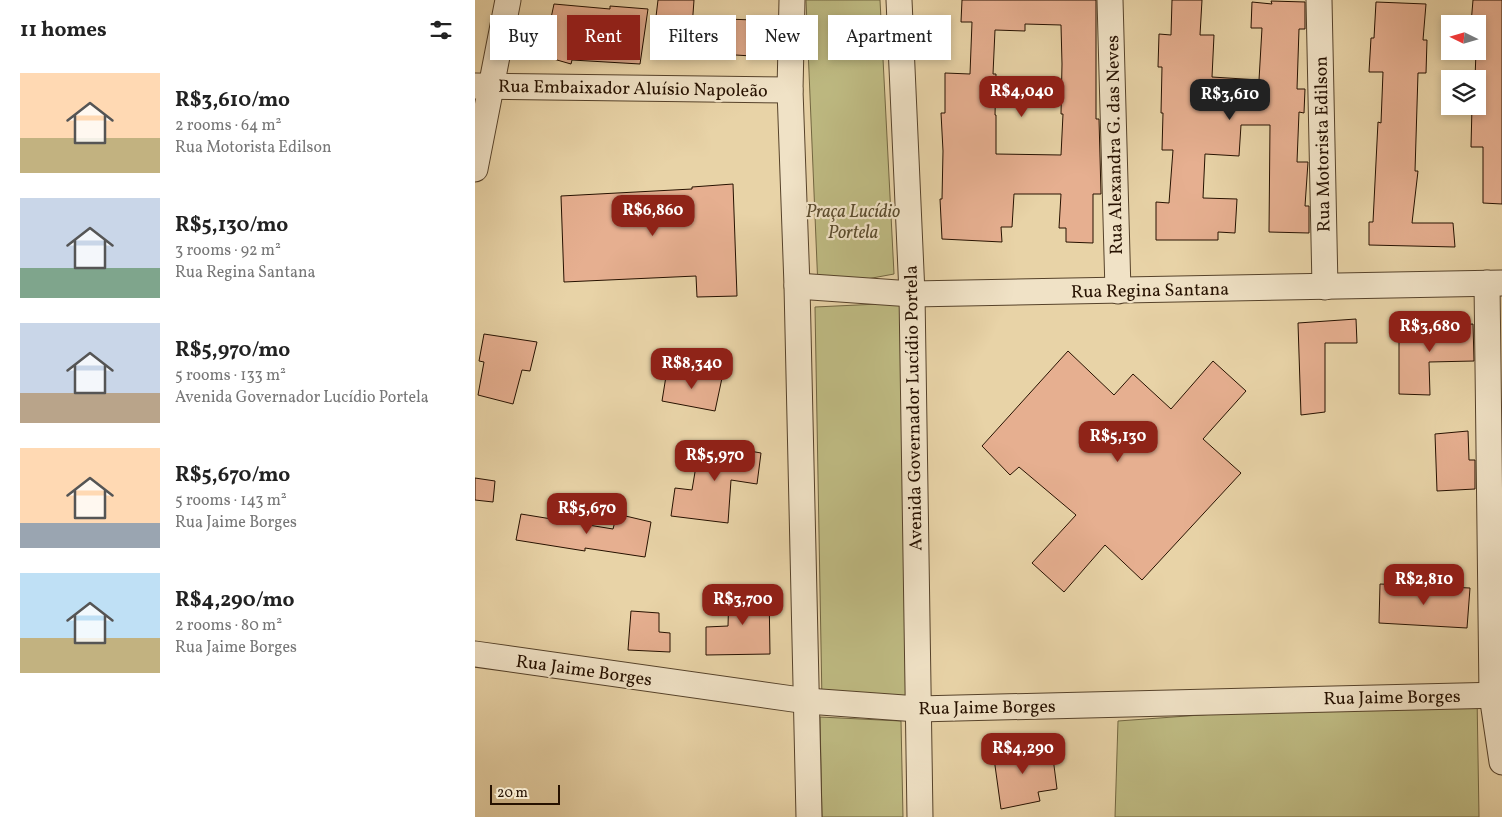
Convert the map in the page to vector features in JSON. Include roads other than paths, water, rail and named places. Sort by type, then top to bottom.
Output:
[{"type":"street","points":[[475,169],[483,87],[508,0]]},
{"type":"street","points":[[792,0],[790,90],[797,286],[809,817]]},
{"type":"street","name":"Avenida Governador Lucídio Portela","points":[[899,0],[912,294],[920,817]]},
{"type":"street","name":"Rua Alexandra G. das Neves","points":[[1110,0],[1118,291]]},
{"type":"street","name":"Rua Motorista Edilson","points":[[1319,0],[1325,287]]},
{"type":"street","name":"Rua Embaixador Aluísio Napoleão","points":[[483,87],[790,90]]},
{"type":"street","points":[[1494,283],[1497,695],[1502,762]]},
{"type":"street","name":"Rua Regina Santana","points":[[797,286],[912,294],[1494,283]]},
{"type":"street","name":"Rua Jaime Borges","points":[[475,654],[807,701],[918,709],[1497,695]]},
{"type":"park label","name":"Praça Lucídio Portela","points":[[853,221]]}]
